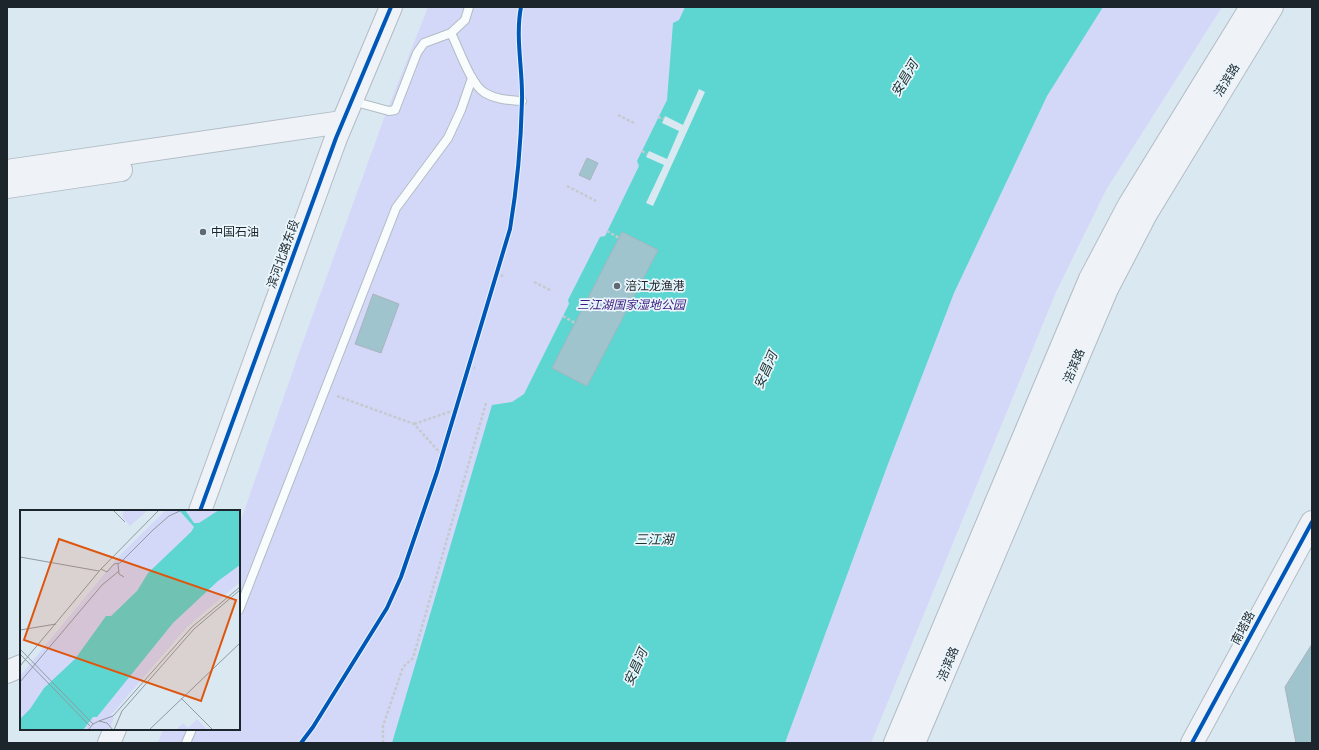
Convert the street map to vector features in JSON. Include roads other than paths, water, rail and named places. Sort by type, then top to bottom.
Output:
[{"type":"main road","name":"滨河北路东段","points":[[200,510],[339,130],[391,7]]},
{"type":"main road","name":"涪滨路","points":[[895,743],[1090,279],[1129,205],[1251,7]]},
{"type":"main road","name":"涪滨路","points":[[914,743],[1107,289],[1146,214],[1272,7]]},
{"type":"main road","points":[[7,171],[339,130]]},
{"type":"main road","points":[[7,187],[339,130]]},
{"type":"main road","name":"南塔路","points":[[1192,743],[1312,522]]},
{"type":"main road","points":[[7,672],[20,666]]},
{"type":"main road","points":[[109,743],[115,730]]},
{"type":"lane","points":[[350,101],[385,110],[395,110],[417,53],[424,43],[452,33],[465,20],[469,7]]},
{"type":"lane","points":[[452,33],[472,78],[484,93],[504,100],[522,100]]},
{"type":"lane","points":[[240,607],[396,208],[448,138],[461,110],[472,78]]},
{"type":"lane","points":[[186,743],[192,730]]},
{"type":"water","name":"三江湖","points":[[685,7],[1103,7],[1047,96],[954,293],[888,464],[785,743],[392,743],[492,405],[512,402],[524,394],[569,304],[568,300],[600,237],[605,236],[639,166],[637,161],[667,100],[673,23],[679,20]]},
{"type":"place","name":"中国石油","points":[[203,232]]},
{"type":"place","name":"涪江龙渔港","points":[[617,286]]},
{"type":"water label","name":"安昌河","points":[[904,78]]},
{"type":"water label","name":"安昌河","points":[[765,370]]},
{"type":"water label","name":"安昌河","points":[[635,667]]},
{"type":"park label","name":"三江湖国家湿地公园","points":[[631,305]]}]
